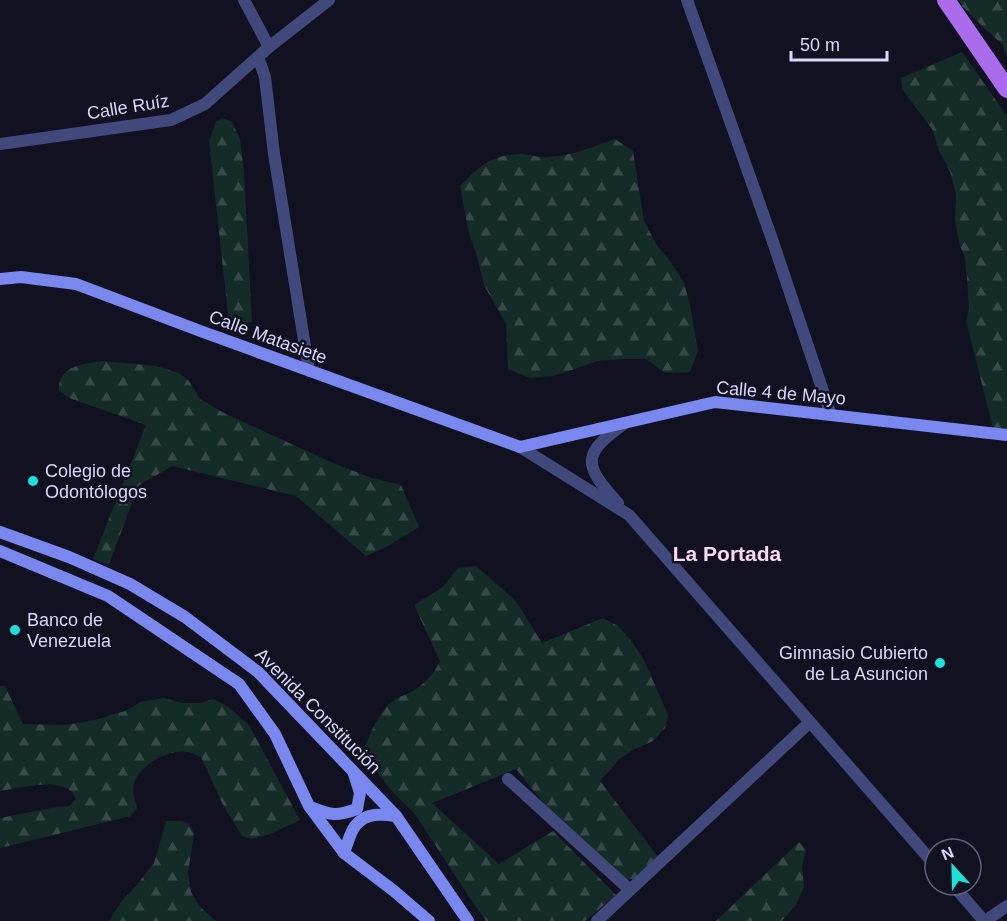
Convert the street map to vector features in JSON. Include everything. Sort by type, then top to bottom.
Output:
[{"type":"main road","points":[[946,0],[1007,89]]},
{"type":"street","points":[[244,0],[269,47]]},
{"type":"street","name":"Calle Ruíz","points":[[0,144],[171,120],[205,104],[269,47],[329,0]]},
{"type":"street","points":[[687,0],[772,239],[831,415]]},
{"type":"street","points":[[258,57],[265,76],[274,154],[309,371]]},
{"type":"street","name":"Calle Matasiete","points":[[0,279],[21,277],[76,284],[519,447]]},
{"type":"street","name":"Calle 4 de Mayo","points":[[519,447],[715,402],[1007,435]]},
{"type":"street","points":[[625,423],[607,435],[596,448],[593,457],[593,471],[600,484],[923,851]]},
{"type":"street","points":[[519,447],[629,515]]},
{"type":"street","name":"Avenida Constitución","points":[[0,532],[69,556],[130,584],[185,616],[258,672],[396,816],[468,921]]},
{"type":"street","name":"Avenida Constitución","points":[[0,551],[108,596],[239,684],[275,734],[309,806],[344,854],[394,891],[429,921]]},
{"type":"street","points":[[597,921],[810,722]]},
{"type":"street","points":[[309,806],[330,815],[344,814],[357,809],[360,793],[352,769]]},
{"type":"street","points":[[508,779],[630,890]]},
{"type":"street","points":[[344,854],[355,826],[364,819],[378,813],[396,816]]},
{"type":"street","points":[[964,897],[985,921],[1007,906]]},
{"type":"green space","points":[[959,0],[1007,0],[1007,58],[1002,44],[962,6]]},
{"type":"green space","points":[[962,52],[1007,116],[1007,433],[994,432],[966,321],[969,309],[965,258],[955,220],[956,194],[950,171],[939,151],[932,129],[902,89],[901,78]]},
{"type":"green space","points":[[222,118],[232,122],[240,139],[244,172],[252,322],[241,324],[229,323],[209,141],[216,122]]},
{"type":"green space","points":[[615,139],[633,151],[644,221],[656,244],[684,283],[698,351],[690,372],[665,373],[646,359],[597,361],[553,376],[530,378],[508,369],[506,324],[484,285],[469,234],[460,186],[486,163],[501,157],[520,154],[540,157],[565,155]]},
{"type":"green space","points":[[102,361],[156,366],[179,373],[189,381],[200,399],[224,413],[333,463],[372,478],[401,485],[419,527],[366,556],[296,496],[172,466],[138,486],[109,565],[93,559],[146,425],[72,399],[59,391],[59,383],[67,371],[80,365]]},
{"type":"green space","points":[[476,566],[515,600],[542,643],[603,618],[618,626],[644,660],[668,715],[665,728],[653,741],[618,760],[600,781],[658,857],[641,877],[626,880],[554,816],[516,769],[432,803],[499,864],[553,831],[616,895],[585,921],[486,921],[415,814],[389,788],[362,752],[375,724],[388,705],[424,683],[440,661],[414,605],[443,587],[458,568]]},
{"type":"green space","points":[[0,686],[5,686],[23,724],[64,725],[91,721],[125,711],[141,702],[163,698],[182,703],[200,703],[213,699],[227,706],[249,725],[300,820],[268,835],[251,839],[242,836],[222,803],[201,757],[190,752],[180,752],[162,756],[145,767],[139,774],[133,789],[137,808],[131,816],[0,848],[0,818],[69,806],[76,799],[71,791],[56,785],[36,785],[0,791]]},
{"type":"green space","points":[[166,821],[182,821],[189,824],[194,834],[188,873],[191,892],[200,907],[216,921],[109,921],[121,902],[154,863]]},
{"type":"green space","points":[[799,842],[806,849],[802,867],[804,886],[796,905],[782,921],[716,921]]},
{"type":"place","name":"Colegio de Odontólogos","points":[[33,481]]},
{"type":"place","name":"Banco de Venezuela","points":[[15,630]]},
{"type":"place","name":"Gimnasio Cubierto de La Asuncion","points":[[940,663]]},
{"type":"district","name":"La Portada","points":[[727,553]]}]
